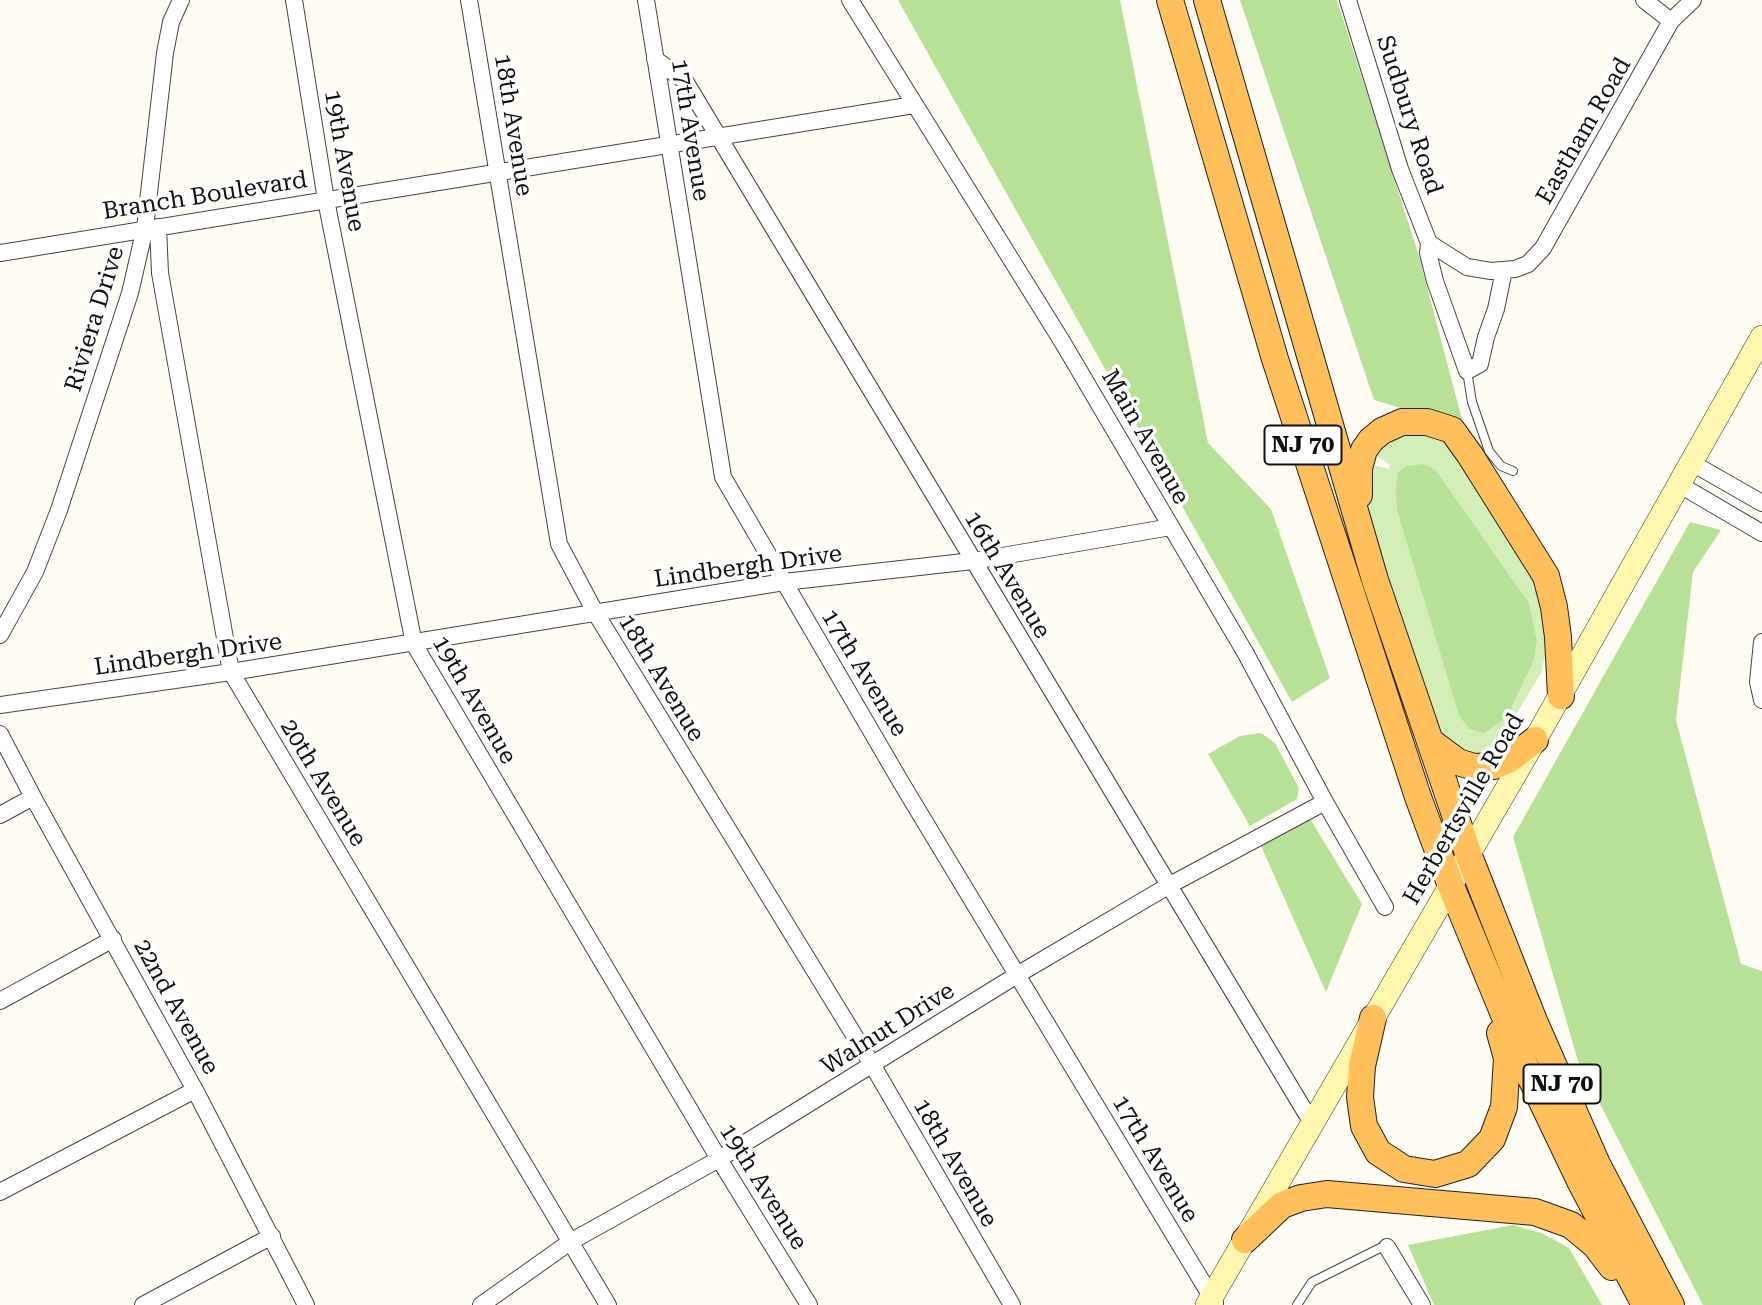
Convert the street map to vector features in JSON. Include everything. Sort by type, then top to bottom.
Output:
[{"type":"highway","name":"NJ 70","points":[[1170,0],[1275,359],[1418,797],[1451,886],[1527,1068],[1580,1181],[1645,1305]]},
{"type":"highway","name":"NJ 70","points":[[1207,0],[1376,580],[1468,856],[1534,1021],[1597,1164],[1671,1305]]},
{"type":"highway","points":[[1376,580],[1358,488],[1359,468],[1364,450],[1382,431],[1402,422],[1427,422],[1452,430],[1546,576],[1558,637],[1561,696]]},
{"type":"highway","points":[[1431,743],[1458,762],[1474,766],[1494,766],[1510,759],[1535,740]]},
{"type":"highway","points":[[1373,1018],[1362,1066],[1360,1097],[1364,1126],[1378,1152],[1404,1169],[1435,1174],[1468,1164],[1492,1139],[1504,1107],[1507,1058],[1471,934]]},
{"type":"highway","points":[[1245,1240],[1282,1205],[1301,1198],[1327,1194],[1535,1212],[1572,1225],[1595,1245],[1640,1305]]},
{"type":"main road","name":"Herbertsville Road","points":[[1212,1302],[1312,1123],[1561,696],[1762,337]]},
{"type":"street","name":"Riviera Drive","points":[[0,635],[35,572],[59,510],[151,228],[165,53],[171,22],[181,0]]},
{"type":"street","name":"19th Avenue","points":[[294,0],[327,200],[414,644],[719,1159],[809,1305]]},
{"type":"street","name":"18th Avenue","points":[[469,0],[559,544],[595,612],[873,1066],[1012,1305]]},
{"type":"street","name":"17th Avenue","points":[[646,0],[723,478],[1212,1302]]},
{"type":"street","name":"Main Avenue","points":[[850,0],[1063,342],[1246,654],[1385,907]]},
{"type":"street","name":"Sudbury Road","points":[[1348,0],[1400,169],[1429,243]]},
{"type":"street","points":[[1644,0],[1671,21]]},
{"type":"street","name":"Eastham Road","points":[[1504,270],[1528,264],[1543,248],[1671,21],[1693,0]]},
{"type":"street","name":"16th Avenue","points":[[655,59],[685,81],[1312,1123]]},
{"type":"street","name":"Branch Boulevard","points":[[0,253],[914,105]]},
{"type":"street","name":"20th Avenue","points":[[151,228],[231,673],[608,1305]]},
{"type":"street","points":[[1429,243],[1467,267],[1504,270],[1496,309],[1473,368],[1435,281],[1428,253],[1429,243]]},
{"type":"street","points":[[1692,463],[1762,503]]},
{"type":"street","points":[[1680,485],[1762,533]]},
{"type":"street","name":"Lindbergh Drive","points":[[0,705],[231,673],[783,582],[973,561],[1171,527]]},
{"type":"street","points":[[1762,642],[1758,682],[1762,700]]},
{"type":"street","name":"22nd Avenue","points":[[0,734],[195,1090],[306,1305]]},
{"type":"street","points":[[0,815],[33,797]]},
{"type":"street","name":"Walnut Drive","points":[[488,1303],[570,1242],[719,1159],[1017,975],[1168,886],[1325,802]]},
{"type":"street","points":[[0,1001],[113,939]]},
{"type":"street","points":[[0,1192],[195,1090]]},
{"type":"street","points":[[143,1305],[272,1236]]},
{"type":"street","points":[[1387,1247],[1422,1305]]},
{"type":"lane","points":[[1473,368],[1472,402],[1489,451],[1497,463],[1513,471]]},
{"type":"lane","points":[[1297,1305],[1312,1282],[1387,1247]]},
{"type":"green space","points":[[898,0],[1120,0],[1208,443],[1271,509],[1330,678],[1292,702]]},
{"type":"green space","points":[[1240,0],[1337,0],[1418,253],[1464,427],[1374,400]]},
{"type":"green space","points":[[1405,434],[1436,436],[1452,446],[1526,565],[1542,596],[1547,647],[1541,673],[1494,751],[1472,759],[1442,737],[1371,524],[1366,485],[1370,466],[1389,469],[1390,465],[1376,455],[1384,446]],"holes":[[[1435,469],[1529,603],[1537,641],[1534,660],[1507,717]]]},
{"type":"green space","points":[[1423,464],[1435,469],[1529,603],[1537,641],[1534,660],[1507,717],[1484,733],[1469,729],[1459,715],[1397,510],[1398,472],[1407,466]]},
{"type":"green space","points":[[1690,522],[1721,530],[1693,572],[1676,720],[1741,964],[1762,971],[1762,1305],[1703,1305],[1578,1061],[1513,837]]},
{"type":"green space","points":[[1261,733],[1275,743],[1299,788],[1297,799],[1250,826],[1208,754],[1240,736]]},
{"type":"green space","points":[[1309,817],[1362,904],[1326,992],[1261,846]]},
{"type":"green space","points":[[1513,1225],[1542,1233],[1569,1248],[1602,1305],[1434,1305],[1408,1245]]}]
